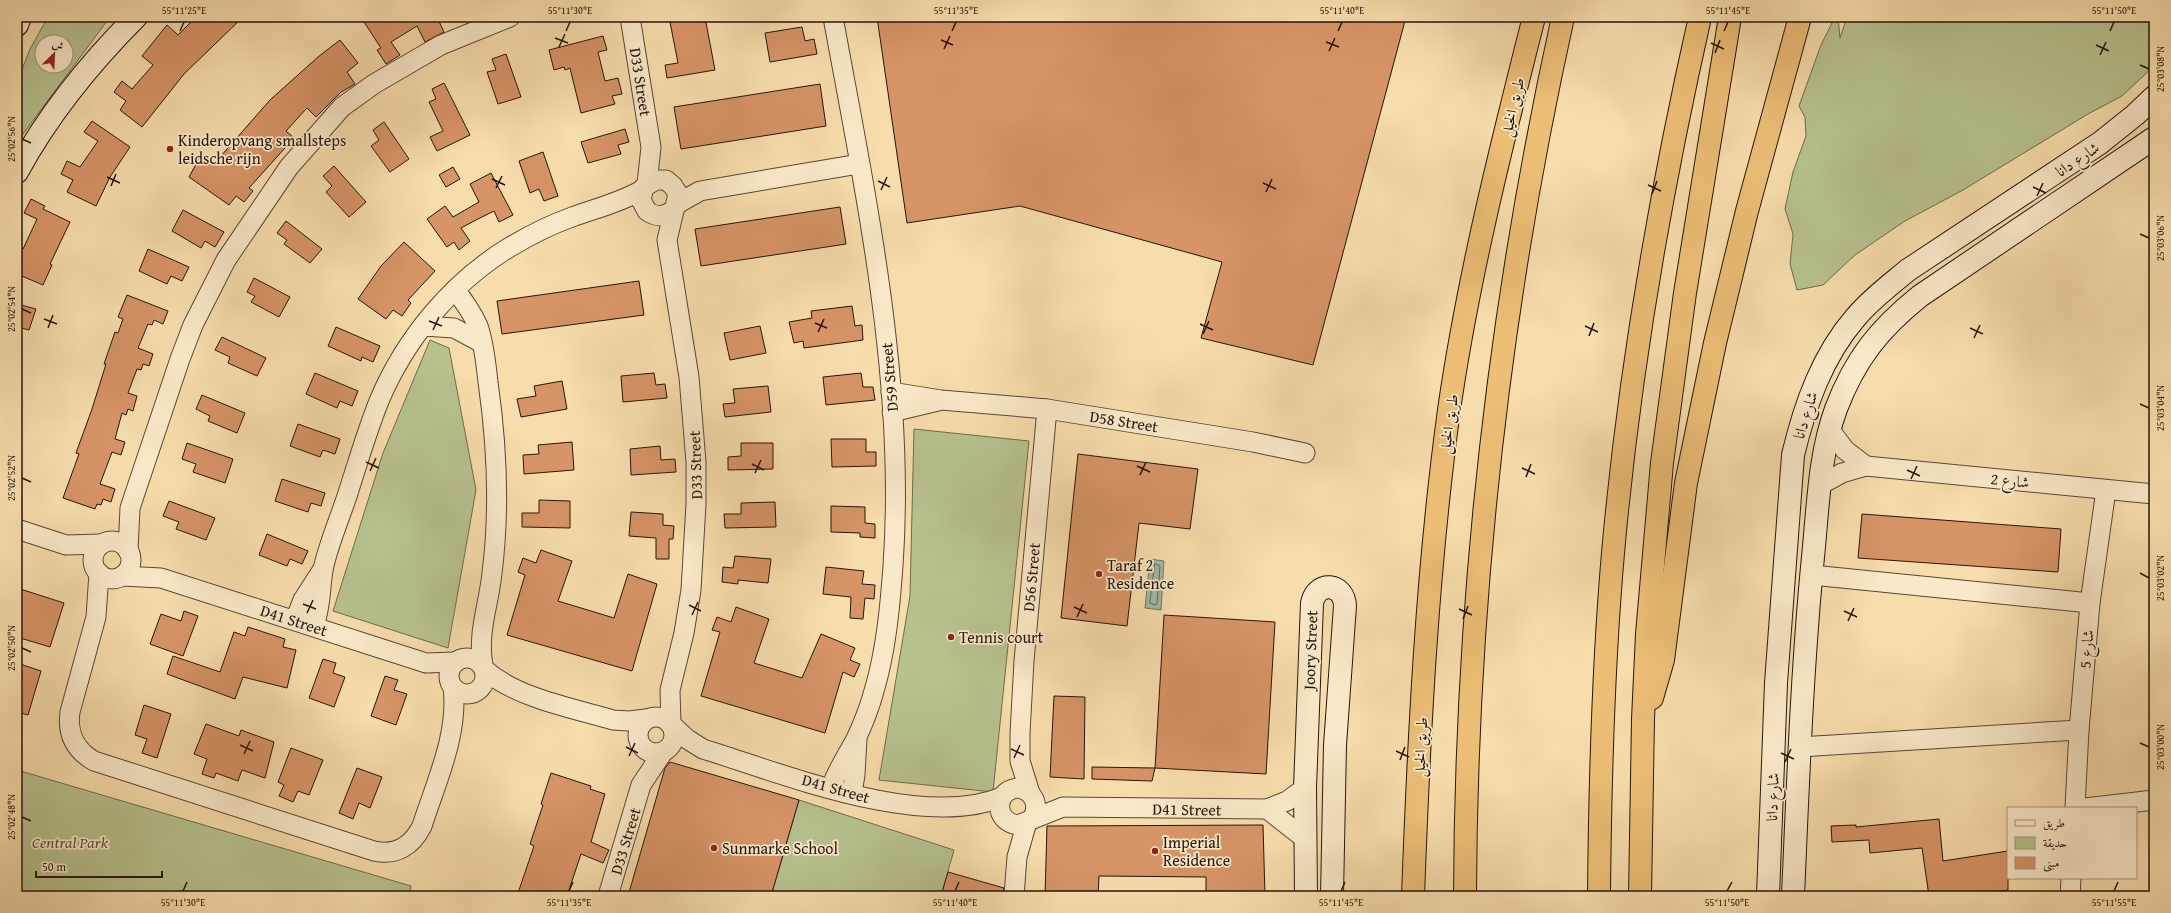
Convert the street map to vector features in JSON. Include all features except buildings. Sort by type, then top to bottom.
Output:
[{"type":"highway","name":"طريق الخيل","points":[[1415,839],[1430,575],[1450,408],[1473,278],[1534,17]]},
{"type":"highway","points":[[1465,896],[1467,755],[1472,665],[1487,474],[1506,329],[1520,238],[1542,115],[1563,17]]},
{"type":"highway","points":[[1598,896],[1602,711],[1612,569],[1621,474],[1632,390],[1655,245],[1675,134],[1700,17]]},
{"type":"highway","points":[[1640,896],[1643,719],[1653,548],[1671,386],[1710,133],[1730,17]]},
{"type":"highway","points":[[1643,719],[1658,681],[1663,660],[1686,484],[1715,343],[1756,174],[1800,17]]},
{"type":"highway","points":[[1413,896],[1415,839]]},
{"type":"highway","points":[[1415,839],[1428,896]]},
{"type":"street","points":[[17,25],[20,17]]},
{"type":"street","points":[[17,172],[44,129],[70,92],[99,57],[136,17]]},
{"type":"street","points":[[96,617],[130,563],[130,508],[180,359],[196,318],[226,260],[289,167],[342,107],[374,84],[441,45],[510,17]]},
{"type":"street","name":"D33 Street","points":[[630,17],[651,147],[668,181]]},
{"type":"street","name":"D59 Street","points":[[831,788],[839,767],[857,738],[874,690],[889,606],[896,505],[891,392],[878,276],[833,17]]},
{"type":"street","name":"شارع دانا","points":[[1768,896],[1776,683],[1793,462],[1802,418],[1815,382],[1833,348],[1856,317],[1883,290],[1908,270],[2100,144],[2154,97]]},
{"type":"street","name":"شارع دانا","points":[[1792,896],[1799,747],[1820,485],[1830,430],[1839,403],[1853,371],[1876,335],[1920,296],[2154,138]]},
{"type":"street","name":"D33 Street","points":[[644,187],[651,147]]},
{"type":"street","points":[[615,204],[647,211],[660,216],[666,215],[676,206],[700,191],[859,164]]},
{"type":"street","points":[[295,620],[303,600],[323,569],[379,401],[391,375],[423,326],[455,290],[490,261],[529,236],[571,217],[615,204],[656,180],[668,181],[700,191]]},
{"type":"street","points":[[668,181],[676,190],[676,206]]},
{"type":"street","points":[[644,187],[641,200],[647,211]]},
{"type":"street","name":"D33 Street","points":[[672,725],[670,690],[684,633],[691,590],[696,490],[693,419],[667,240],[676,206]]},
{"type":"street","name":"D33 Street","points":[[647,211],[667,240]]},
{"type":"street","points":[[453,727],[484,684],[481,631],[492,574],[497,487],[492,407],[482,343],[474,317],[455,290]]},
{"type":"street","points":[[423,326],[454,328],[482,343]]},
{"type":"street","name":"D58 Street","points":[[891,392],[941,400],[1047,409],[1253,442],[1305,453]]},
{"type":"street","name":"D58 Street","points":[[892,412],[941,400]]},
{"type":"street","name":"D56 Street","points":[[1031,794],[1020,761],[1024,661],[1047,409]]},
{"type":"street","points":[[1830,430],[1845,450],[1866,466]]},
{"type":"street","name":"شارع 2","points":[[1820,485],[1842,473],[1866,466],[2154,494]]},
{"type":"street","name":"شارع 5","points":[[2075,807],[2079,730],[2090,603],[2106,490]]},
{"type":"street","points":[[130,508],[95,551],[96,617],[68,721],[72,739],[85,756],[94,761],[374,851],[394,852],[403,849],[418,835],[453,727],[455,707],[449,672],[471,646],[481,631]]},
{"type":"street","points":[[17,530],[66,545],[81,553],[106,578],[121,576]]},
{"type":"street","points":[[66,545],[118,542],[129,551]]},
{"type":"street","name":"D41 Street","points":[[129,551],[144,567],[161,578]]},
{"type":"street","points":[[314,626],[321,600],[323,569]]},
{"type":"street","points":[[1812,575],[2090,603]]},
{"type":"street","name":"D41 Street","points":[[121,576],[161,578],[314,626],[426,663],[440,671],[452,685]]},
{"type":"street","name":"Joory Street","points":[[1306,896],[1304,838],[1305,788],[1312,603],[1316,593],[1325,587],[1331,587],[1336,589],[1343,596],[1345,606],[1335,745],[1332,896]]},
{"type":"street","points":[[457,661],[474,659],[499,681],[514,690],[613,720],[626,728],[649,752],[665,751],[674,739],[672,725],[659,716],[613,720]]},
{"type":"street","name":"D41 Street","points":[[426,663],[457,661]]},
{"type":"street","points":[[452,685],[461,693],[514,690]]},
{"type":"street","name":"D33 Street","points":[[648,718],[670,690]]},
{"type":"street","points":[[640,743],[640,726],[648,718]]},
{"type":"street","name":"D41 Street","points":[[672,725],[687,739],[704,749],[831,788],[883,801],[910,805],[972,806],[1017,820],[1063,808],[1267,809],[1287,801],[1305,788]]},
{"type":"street","points":[[1799,747],[2079,730]]},
{"type":"street","name":"D59 Street","points":[[852,793],[855,775],[857,738]]},
{"type":"street","name":"D33 Street","points":[[608,896],[641,785],[640,743]]},
{"type":"street","name":"D41 Street","points":[[665,751],[704,749]]},
{"type":"street","name":"D33 Street","points":[[641,785],[665,751]]},
{"type":"street","points":[[1017,820],[999,806],[1020,761]]},
{"type":"street","points":[[1005,793],[1022,789],[1031,794],[1036,808],[1017,820]]},
{"type":"street","name":"D41 Street","points":[[972,806],[1005,793]]},
{"type":"street","name":"D41 Street","points":[[1031,794],[1063,808]]},
{"type":"street","points":[[2094,807],[2154,800]]},
{"type":"street","points":[[1267,809],[1304,838]]},
{"type":"street","points":[[1014,896],[1017,857],[1017,820]]},
{"type":"street","points":[[2070,896],[2071,879]]},
{"type":"green space","points":[[48,17],[110,17],[74,65],[74,34],[38,34]]},
{"type":"green space","points":[[1835,17],[1838,17],[1840,38],[1847,17],[2154,17],[2154,66],[2122,96],[2088,114],[1963,190],[1905,221],[1855,255],[1823,285],[1797,290],[1790,264],[1793,234],[1785,209],[1793,172],[1806,136],[1805,117],[1799,106],[1821,45]]},
{"type":"green space","points":[[34,42],[34,74],[68,74],[23,134],[17,146],[17,82]]},
{"type":"green space","points":[[430,340],[449,348],[476,490],[448,648],[333,611],[383,453]]},
{"type":"green space","points":[[914,429],[1029,441],[993,792],[879,780],[910,596]]},
{"type":"green space","name":"Central Park","points":[[17,770],[411,886],[409,896],[17,896]]},
{"type":"green space","points":[[799,800],[954,850],[941,896],[771,896]]},
{"type":"water","points":[[1150,559],[1164,561],[1161,610],[1145,608]]},
{"type":"place","name":"Kinderopvang smallsteps leidsche rijn","points":[[170,149]]},
{"type":"place","name":"Taraf 2 Residence","points":[[1099,574]]},
{"type":"place","name":"Tennis court","points":[[951,637]]},
{"type":"place","name":"Sunmarke School","points":[[714,848]]},
{"type":"place","name":"Imperial Residence","points":[[1155,851]]}]
